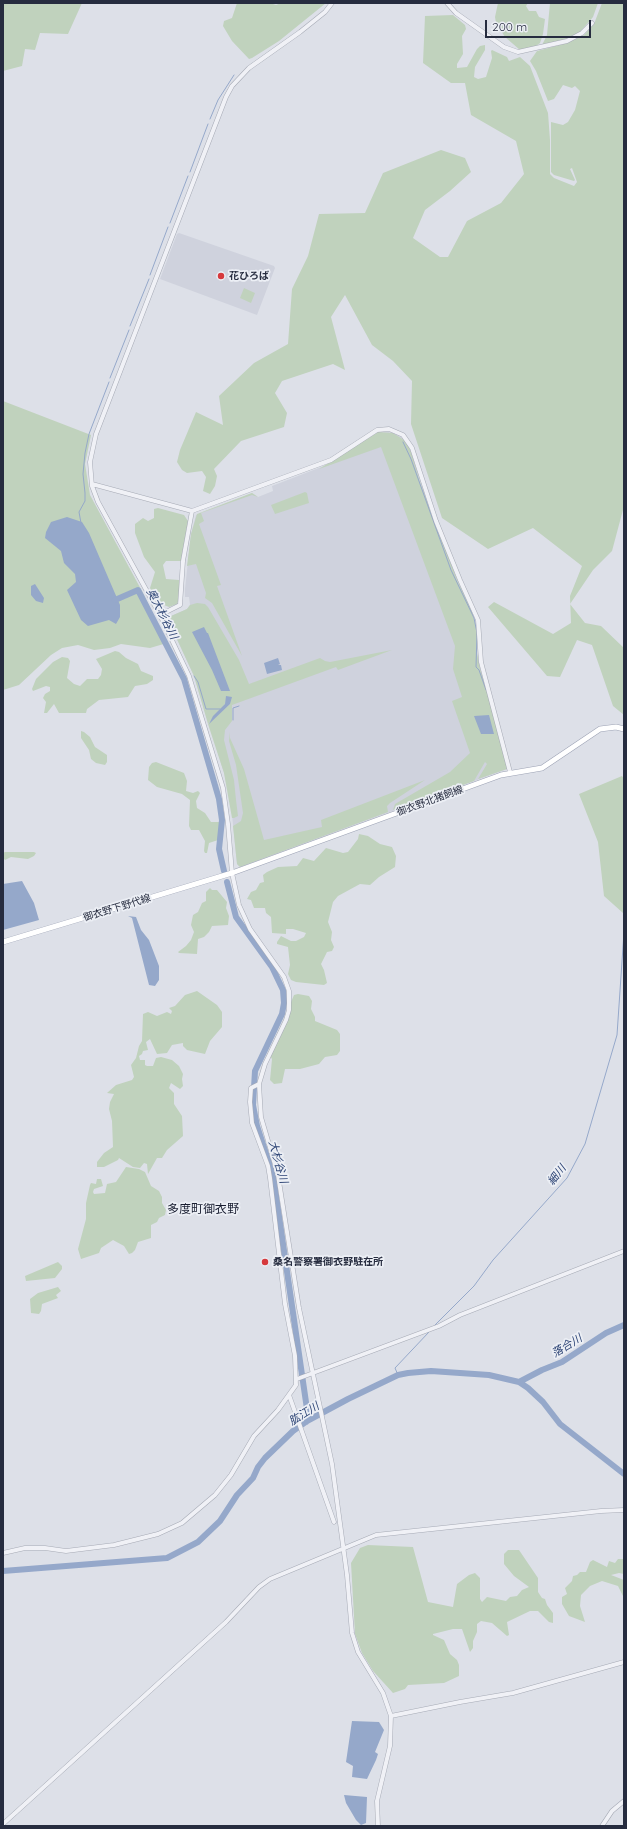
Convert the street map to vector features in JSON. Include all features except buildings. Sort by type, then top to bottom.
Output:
[{"type":"main road","name":"御衣野北猪飼線","points":[[232,873],[510,772],[536,769],[547,766],[600,729],[616,727],[624,729]]},
{"type":"main road","name":"御衣野下野代線","points":[[3,942],[232,873]]},
{"type":"street","points":[[332,3],[325,12],[300,32],[249,68],[232,86],[226,97],[96,434],[90,462],[92,484],[98,502],[160,615],[189,676],[218,768],[226,802],[232,873],[239,905],[250,929],[280,970],[289,991],[289,1010],[286,1020],[264,1064],[258,1085],[261,1117],[278,1175],[293,1276],[335,1480],[354,1640],[362,1659],[383,1693],[391,1716],[390,1746],[377,1801],[378,1826]]},
{"type":"street","points":[[447,3],[456,13],[504,47],[518,52],[567,41],[582,33],[592,23]]},
{"type":"street","points":[[92,484],[192,511],[331,460],[377,430],[389,429],[403,435],[412,448],[436,521],[478,620],[481,662],[510,772]]},
{"type":"street","points":[[160,615],[180,605],[183,561],[192,511]]},
{"type":"street","points":[[3,1553],[36,1547],[66,1551],[88,1549],[134,1540],[172,1528],[182,1523],[215,1495],[231,1475],[254,1436],[290,1396],[296,1385],[298,1379],[283,1293],[268,1166],[252,1123],[250,1091],[252,1086],[258,1085]]},
{"type":"street","points":[[298,1379],[439,1326],[465,1313],[624,1251]]},
{"type":"street","points":[[290,1396],[334,1522]]},
{"type":"street","points":[[3,1824],[235,1614],[259,1587],[270,1579],[376,1535],[587,1512],[624,1510]]},
{"type":"street","points":[[391,1716],[512,1693],[624,1662]]},
{"type":"street","points":[[602,1826],[612,1811],[624,1801]]},
{"type":"shaded area","points":[[179,233],[274,266],[275,268],[257,315],[160,279],[177,234]]},
{"type":"shaded area","points":[[378,432],[389,432],[401,437],[410,449],[420,482],[457,580],[472,611],[477,630],[477,653],[480,669],[507,769],[240,867],[237,864],[231,805],[224,773],[194,676],[169,622],[171,616],[187,609],[190,605],[189,597],[185,597],[185,589],[191,534],[196,515],[252,493],[258,497],[273,491],[272,486],[329,464]]},
{"type":"green space","points":[[3,3],[82,3],[68,34],[40,33],[35,50],[25,49],[22,66],[3,71]]},
{"type":"green space","points":[[237,3],[270,3],[276,5],[281,3],[326,3],[279,41],[249,59],[232,41],[223,26],[224,21],[232,18]]},
{"type":"green space","points":[[498,3],[528,3],[526,6],[529,11],[536,11],[539,17],[545,19],[540,43],[535,47],[520,50],[505,37],[496,23],[495,17]]},
{"type":"green space","points":[[550,3],[598,3],[593,17],[580,32],[566,39],[542,45],[547,35]]},
{"type":"green space","points":[[602,3],[624,3],[624,506],[612,551],[593,570],[570,604],[570,596],[582,566],[533,528],[488,549],[442,518],[411,424],[412,381],[393,361],[372,345],[345,295],[331,317],[345,370],[333,364],[282,381],[275,393],[287,413],[284,427],[241,441],[214,469],[217,476],[215,486],[210,494],[203,491],[206,477],[202,471],[187,473],[182,470],[177,462],[180,450],[196,412],[223,425],[219,396],[254,363],[288,344],[292,289],[308,256],[319,214],[365,213],[383,173],[441,150],[465,158],[471,172],[450,191],[425,210],[413,238],[440,257],[448,257],[467,221],[501,203],[524,174],[516,141],[471,115],[465,83],[451,83],[423,63],[425,16],[453,15],[465,25],[466,29],[462,36],[463,54],[457,64],[457,68],[467,67],[477,49],[480,46],[485,45],[485,50],[475,67],[474,77],[478,79],[486,77],[492,58],[492,50],[507,57],[509,61],[520,57],[530,66],[548,113],[550,174],[554,178],[574,186],[577,182],[572,168],[570,169],[575,180],[574,181],[554,175],[551,172],[551,122],[563,125],[568,122],[575,110],[580,91],[575,86],[572,88],[563,85],[554,99],[548,101],[536,71],[530,61],[537,51],[567,43],[584,35],[594,24]]},
{"type":"green space","points":[[244,288],[255,293],[251,303],[240,298]]},
{"type":"green space","points":[[3,401],[91,435],[85,464],[90,495],[143,593],[167,643],[150,648],[121,644],[110,648],[94,650],[78,645],[62,648],[51,655],[19,685],[3,690]]},
{"type":"green space","points":[[378,432],[393,433],[404,440],[410,449],[420,482],[457,580],[472,611],[477,630],[477,653],[480,669],[490,699],[507,769],[478,779],[487,764],[485,762],[474,781],[393,810],[395,804],[450,772],[470,753],[452,701],[462,697],[453,669],[455,646],[381,447],[319,469]]},
{"type":"green space","points":[[305,492],[307,493],[309,503],[275,514],[271,505]]},
{"type":"green space","points":[[252,493],[258,497],[252,495],[201,513],[204,521],[199,524],[221,585],[217,586],[242,656],[212,603],[205,598],[206,593],[196,564],[187,566],[191,534],[197,514]]},
{"type":"green space","points":[[158,508],[184,515],[188,521],[181,561],[166,561],[163,565],[166,579],[179,580],[179,599],[177,604],[169,607],[159,603],[150,588],[155,572],[144,557],[135,533],[135,524],[143,518],[148,521],[154,518],[154,509]]},
{"type":"green space","points":[[494,602],[553,634],[571,623],[570,604],[585,623],[601,626],[624,648],[624,715],[613,706],[592,645],[577,640],[560,677],[547,676],[488,607]]},
{"type":"green space","points":[[197,603],[205,604],[208,607],[239,660],[249,684],[320,658],[330,662],[392,650],[338,670],[336,667],[232,705],[232,721],[225,730],[224,740],[234,780],[238,816],[234,818],[232,818],[224,773],[208,724],[194,676],[169,622],[171,616],[187,609],[190,605]],"holes":[[[227,696],[230,704],[208,724],[225,704]]]},
{"type":"green space","points":[[115,651],[138,664],[141,671],[153,676],[153,680],[147,684],[135,686],[128,697],[99,700],[87,709],[86,713],[59,713],[54,704],[47,713],[44,713],[46,702],[43,698],[45,694],[50,691],[50,687],[46,686],[33,691],[32,689],[36,679],[53,662],[62,657],[68,658],[70,661],[67,678],[74,684],[80,686],[87,679],[98,679],[101,675],[102,669],[96,659]]},
{"type":"green space","points":[[81,731],[90,737],[95,747],[107,755],[107,762],[105,765],[96,763],[91,759],[89,750],[81,738]]},
{"type":"green space","points":[[230,732],[230,738],[244,769],[264,840],[322,827],[321,820],[425,780],[390,803],[387,806],[388,812],[240,867],[237,864],[233,826],[241,821],[243,813],[236,765],[229,741]]},
{"type":"green space","points":[[156,762],[184,773],[187,781],[186,791],[193,793],[198,791],[200,793],[196,801],[197,808],[205,813],[211,822],[220,822],[218,840],[209,843],[207,853],[204,851],[205,841],[199,830],[191,830],[189,826],[190,800],[182,794],[157,787],[148,780],[149,767],[152,763]]},
{"type":"green space","points":[[622,776],[624,779],[623,913],[604,896],[598,842],[579,794]]},
{"type":"green space","points":[[359,834],[368,836],[380,844],[392,847],[396,856],[395,867],[379,877],[370,885],[360,884],[338,896],[333,902],[328,922],[332,932],[331,940],[334,947],[332,951],[327,952],[321,964],[327,983],[324,985],[296,982],[291,980],[288,974],[290,965],[288,947],[277,944],[277,942],[281,936],[291,941],[296,941],[304,937],[306,933],[293,929],[286,929],[286,934],[272,933],[271,917],[266,913],[265,908],[254,908],[251,900],[247,899],[251,892],[256,890],[260,883],[264,882],[263,875],[267,872],[278,867],[297,866],[303,858],[314,861],[326,848],[343,853],[348,852],[358,839]]},
{"type":"green space","points":[[3,853],[36,853],[28,859],[11,857],[5,860],[3,858]]},
{"type":"green space","points":[[210,888],[212,890],[217,890],[227,902],[226,908],[229,916],[228,925],[212,926],[204,937],[198,939],[197,954],[179,953],[178,952],[191,940],[194,932],[191,925],[193,915],[198,912],[202,903],[206,901],[206,892]]},
{"type":"green space","points":[[197,991],[217,1005],[222,1012],[222,1027],[210,1041],[205,1054],[187,1050],[183,1046],[183,1043],[172,1045],[167,1053],[157,1054],[150,1039],[146,1042],[148,1050],[143,1051],[139,1056],[140,1060],[145,1060],[145,1065],[147,1066],[153,1066],[156,1058],[161,1057],[172,1060],[179,1066],[183,1074],[183,1086],[180,1089],[171,1083],[169,1088],[174,1093],[174,1104],[182,1116],[183,1136],[167,1150],[162,1158],[157,1158],[148,1174],[147,1164],[144,1163],[140,1168],[133,1167],[119,1158],[118,1160],[104,1167],[97,1167],[97,1162],[104,1153],[113,1147],[112,1121],[109,1109],[110,1102],[114,1094],[107,1093],[116,1085],[132,1080],[134,1077],[131,1065],[136,1058],[142,1041],[143,1014],[148,1012],[157,1016],[167,1012],[171,1014],[172,1011],[169,1008],[175,1006],[185,995]]},
{"type":"green space","points":[[298,994],[309,996],[312,1001],[311,1009],[315,1017],[315,1021],[337,1030],[340,1034],[340,1051],[337,1055],[325,1057],[319,1064],[300,1069],[285,1069],[282,1083],[274,1084],[270,1080],[272,1059],[269,1054],[294,995]]},
{"type":"green space","points":[[126,1167],[139,1169],[145,1172],[151,1186],[159,1191],[162,1197],[162,1203],[166,1210],[165,1215],[151,1225],[151,1238],[138,1242],[132,1253],[129,1254],[124,1246],[113,1240],[101,1248],[99,1253],[81,1259],[78,1249],[86,1219],[86,1203],[90,1185],[91,1183],[96,1184],[97,1179],[101,1179],[103,1186],[94,1189],[93,1192],[94,1194],[105,1193],[107,1184],[116,1182]]},
{"type":"green space","points":[[58,1262],[62,1266],[62,1269],[55,1278],[26,1281],[25,1276]]},
{"type":"green space","points":[[58,1287],[61,1291],[56,1295],[58,1298],[42,1304],[39,1314],[31,1313],[30,1299],[38,1293]]},
{"type":"green space","points":[[368,1545],[413,1547],[428,1602],[453,1607],[457,1584],[469,1575],[475,1573],[480,1578],[480,1599],[482,1602],[487,1597],[506,1601],[510,1597],[517,1596],[522,1590],[529,1587],[514,1576],[504,1564],[504,1554],[508,1550],[519,1550],[538,1578],[538,1592],[542,1598],[545,1599],[547,1605],[553,1613],[553,1623],[549,1622],[538,1611],[530,1611],[507,1622],[509,1635],[507,1636],[492,1623],[481,1621],[477,1624],[477,1632],[473,1641],[473,1648],[470,1652],[462,1629],[453,1629],[433,1634],[444,1640],[450,1654],[457,1660],[459,1665],[459,1676],[444,1683],[408,1685],[405,1689],[393,1693],[373,1671],[362,1653],[355,1634],[351,1563],[360,1548]]},
{"type":"green space","points":[[618,1559],[624,1559],[624,1574],[619,1573],[611,1575],[624,1580],[624,1598],[618,1586],[602,1581],[590,1586],[581,1595],[580,1606],[585,1622],[569,1616],[562,1604],[562,1597],[567,1594],[565,1588],[572,1581],[573,1576],[580,1572],[586,1572],[590,1562],[593,1560],[607,1567],[609,1561],[615,1563]]},
{"type":"water","points":[[67,517],[82,522],[89,533],[120,605],[120,617],[116,624],[109,620],[88,626],[81,620],[67,590],[76,582],[75,574],[64,563],[61,551],[45,538],[51,522]]},
{"type":"water","points":[[35,584],[44,598],[43,603],[36,601],[31,595],[31,586]]},
{"type":"water","points":[[204,627],[208,633],[230,691],[221,691],[192,632]]},
{"type":"water","points":[[278,658],[280,664],[278,665],[281,665],[282,670],[267,674],[264,663]]},
{"type":"water","points":[[226,696],[232,697],[230,704],[209,724],[213,716],[225,704]]},
{"type":"water","points":[[489,715],[494,734],[481,734],[474,716]]},
{"type":"water","points":[[22,881],[34,903],[39,920],[3,930],[3,884]]},
{"type":"water","points":[[128,916],[136,917],[141,930],[149,940],[159,966],[159,980],[155,986],[149,985],[132,918]]},
{"type":"water","points":[[352,1721],[379,1722],[384,1730],[375,1752],[378,1754],[376,1760],[367,1779],[352,1777],[353,1766],[346,1762]]},
{"type":"water","points":[[344,1795],[367,1797],[366,1823],[361,1825],[356,1820],[346,1803]]},
{"type":"waterway","name":"奥大杉谷川","points":[[210,119],[218,100],[234,75]]},
{"type":"waterway","name":"奥大杉谷川","points":[[190,172],[208,124]]},
{"type":"waterway","name":"奥大杉谷川","points":[[170,223],[188,176]]},
{"type":"waterway","name":"奥大杉谷川","points":[[150,275],[168,227]]},
{"type":"waterway","name":"奥大杉谷川","points":[[130,326],[149,279]]},
{"type":"waterway","name":"奥大杉谷川","points":[[110,378],[129,330]]},
{"type":"waterway","name":"奥大杉谷川","points":[[81,523],[79,512],[85,501],[83,474],[85,453],[89,434],[109,382]]},
{"type":"waterway","points":[[403,442],[411,459],[451,570],[474,618],[477,633],[476,667],[479,670],[486,690]]},
{"type":"waterway","name":"奥大杉谷川","points":[[115,600],[138,590],[184,679],[219,799],[222,820],[219,849],[224,871]]},
{"type":"waterway","points":[[194,676],[198,682],[206,709],[220,709]]},
{"type":"waterway","points":[[233,720],[233,708],[239,706]]},
{"type":"waterway","name":"大杉谷川","points":[[227,882],[236,917],[272,967],[283,990],[284,1003],[282,1014],[255,1071],[253,1105],[257,1126],[273,1175],[307,1409],[306,1422]]},
{"type":"waterway","name":"細川","points":[[434,1326],[474,1286],[493,1260],[567,1178],[585,1144],[617,1035],[624,932]]},
{"type":"waterway","name":"落合川","points":[[519,1382],[562,1362],[606,1333],[624,1325]]},
{"type":"waterway","name":"細川","points":[[398,1375],[395,1368],[429,1332]]},
{"type":"waterway","name":"肱江川","points":[[3,1571],[167,1558],[198,1542],[220,1521],[237,1495],[253,1478],[258,1467],[265,1458],[293,1431],[307,1421],[348,1399],[398,1375],[408,1373],[431,1371],[489,1375],[519,1382],[543,1402],[560,1424],[624,1474]]},
{"type":"place","name":"花ひろば","points":[[221,276]]},
{"type":"place","name":"桑名警察署御衣野駐在所","points":[[265,1262]]},
{"type":"district","name":"多度町御衣野","points":[[203,1209]]}]
